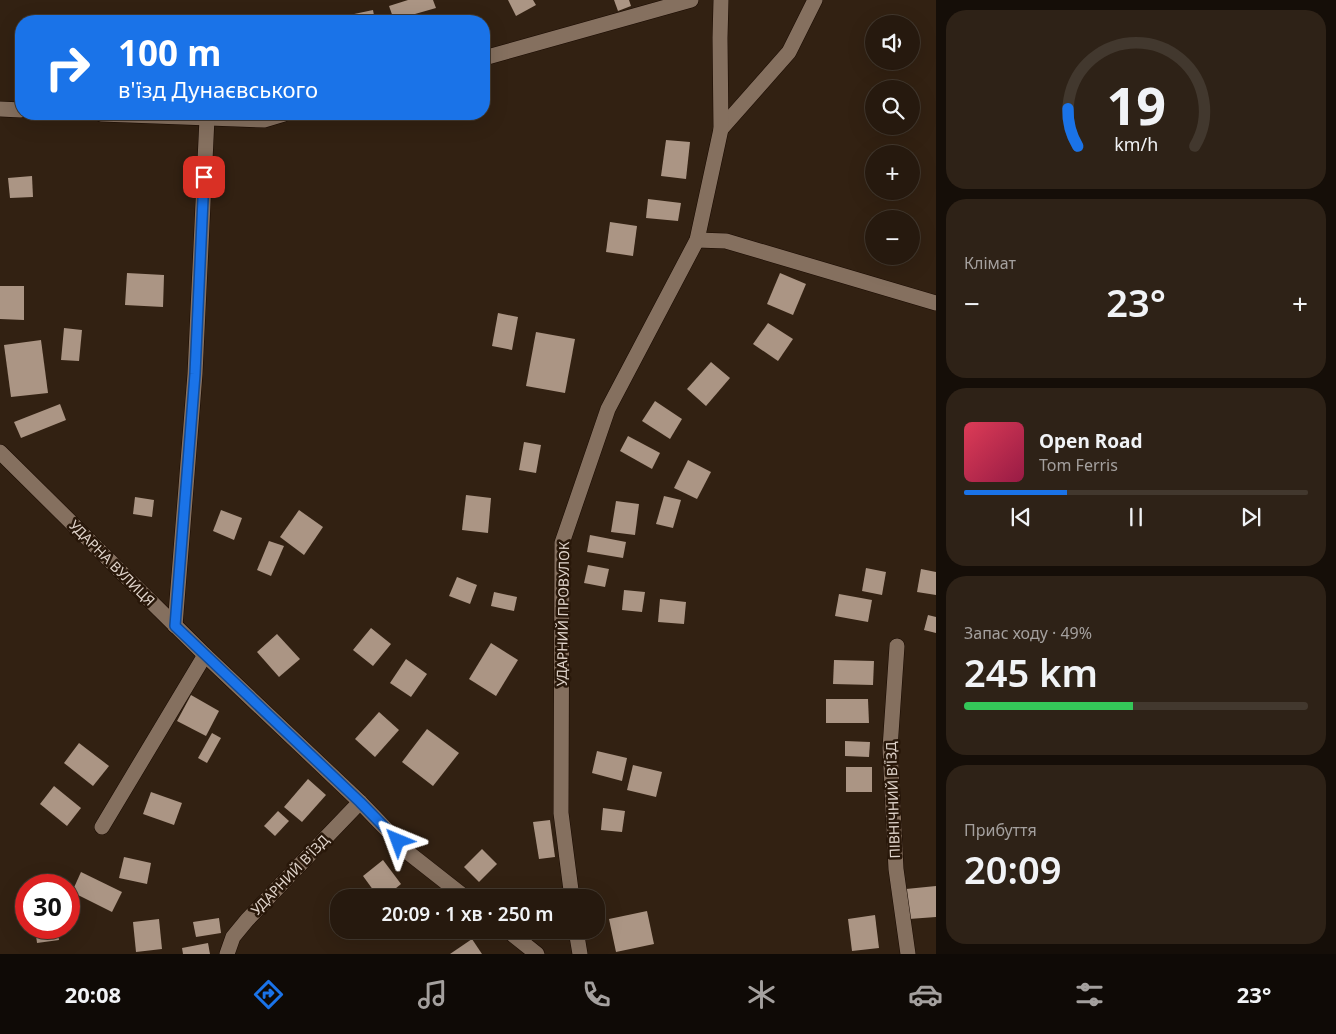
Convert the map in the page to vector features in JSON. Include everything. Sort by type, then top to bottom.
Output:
[{"type":"street","points":[[490,56],[691,0]]},
{"type":"street","name":"УДАРНИЙ ПРОВУЛОК","points":[[571,889],[561,813],[562,543],[608,409],[697,240],[721,129],[721,0]]},
{"type":"street","points":[[721,129],[789,52],[815,0]]},
{"type":"street","points":[[0,109],[15,110]]},
{"type":"street","points":[[175,626],[195,374],[207,120]]},
{"type":"street","points":[[697,240],[726,241],[936,303]]},
{"type":"street","name":"УДАРНА ВУЛИЦЯ","points":[[0,452],[175,626],[360,802],[410,854],[455,889]]},
{"type":"street","name":"ПІВНІЧНИЙ В'ЇЗД","points":[[897,646],[890,748],[896,869],[908,954]]},
{"type":"street","points":[[102,827],[205,655]]},
{"type":"street","name":"УДАРНИЙ В'ЇЗД","points":[[227,954],[233,937],[247,920],[360,802]]},
{"type":"street","points":[[518,939],[537,954]]},
{"type":"street","points":[[578,939],[580,954]]},
{"type":"building","points":[[408,0],[433,0],[436,8],[412,15],[392,15],[389,6]]},
{"type":"building","points":[[508,0],[533,0],[536,5],[516,16]]},
{"type":"building","points":[[614,0],[629,0],[631,6],[618,11]]},
{"type":"building","points":[[373,10],[374,15],[349,15]]},
{"type":"building","points":[[666,140],[690,142],[686,179],[661,176]]},
{"type":"building","points":[[32,176],[33,197],[10,198],[8,178]]},
{"type":"building","points":[[648,199],[681,203],[678,221],[646,218]]},
{"type":"building","points":[[610,222],[637,226],[633,256],[606,252]]},
{"type":"building","points":[[127,273],[164,275],[163,307],[125,305]]},
{"type":"building","points":[[780,273],[806,284],[793,315],[767,304]]},
{"type":"building","points":[[0,286],[24,286],[24,320],[0,319]]},
{"type":"building","points":[[498,313],[518,317],[512,350],[492,346]]},
{"type":"building","points":[[768,323],[793,339],[778,361],[753,344]]},
{"type":"building","points":[[64,328],[82,330],[79,361],[61,360]]},
{"type":"building","points":[[536,332],[575,339],[565,393],[526,386]]},
{"type":"building","points":[[41,340],[48,393],[11,397],[4,345]]},
{"type":"building","points":[[711,362],[730,378],[706,406],[687,389]]},
{"type":"building","points":[[655,401],[682,419],[670,439],[642,421]]},
{"type":"building","points":[[60,404],[66,420],[21,438],[14,422]]},
{"type":"building","points":[[628,436],[660,453],[652,469],[620,451]]},
{"type":"building","points":[[524,442],[541,445],[536,473],[519,470]]},
{"type":"building","points":[[688,460],[711,472],[697,499],[674,488]]},
{"type":"building","points":[[466,495],[491,498],[488,533],[462,530]]},
{"type":"building","points":[[664,496],[681,500],[673,528],[656,524]]},
{"type":"building","points":[[135,497],[154,500],[152,517],[133,514]]},
{"type":"building","points":[[616,501],[639,504],[635,535],[611,532]]},
{"type":"building","points":[[221,510],[242,518],[234,540],[213,531]]},
{"type":"building","points":[[299,510],[323,527],[304,555],[280,537]]},
{"type":"building","points":[[590,535],[626,542],[623,558],[587,552]]},
{"type":"building","points":[[269,541],[284,546],[271,576],[257,570]]},
{"type":"building","points":[[588,565],[609,569],[605,587],[584,583]]},
{"type":"building","points":[[866,568],[886,572],[882,595],[862,591]]},
{"type":"building","points":[[921,569],[936,572],[936,595],[917,592]]},
{"type":"building","points":[[457,577],[477,585],[470,604],[449,596]]},
{"type":"building","points":[[624,590],[645,592],[642,612],[622,610]]},
{"type":"building","points":[[494,592],[517,597],[514,611],[491,606]]},
{"type":"building","points":[[839,594],[872,600],[868,622],[835,616]]},
{"type":"building","points":[[660,599],[686,602],[684,624],[658,622]]},
{"type":"building","points":[[928,615],[936,617],[936,633],[924,630]]},
{"type":"building","points":[[371,628],[391,644],[373,666],[353,650]]},
{"type":"building","points":[[277,634],[300,659],[279,677],[257,652]]},
{"type":"building","points":[[491,643],[518,660],[496,696],[469,679]]},
{"type":"building","points":[[406,659],[427,674],[411,697],[390,683]]},
{"type":"building","points":[[834,660],[874,661],[873,685],[833,684]]},
{"type":"building","points":[[191,695],[219,711],[206,736],[177,721]]},
{"type":"building","points":[[826,699],[868,699],[869,723],[826,723]]},
{"type":"building","points":[[379,712],[399,730],[375,757],[355,739]]},
{"type":"building","points":[[427,729],[459,753],[433,786],[402,762]]},
{"type":"building","points":[[212,733],[221,738],[207,763],[198,758]]},
{"type":"building","points":[[845,741],[870,742],[869,757],[845,756]]},
{"type":"building","points":[[79,743],[109,766],[93,786],[64,763]]},
{"type":"building","points":[[597,751],[627,758],[622,781],[592,773]]},
{"type":"building","points":[[633,765],[662,772],[656,797],[627,790]]},
{"type":"building","points":[[846,767],[872,767],[872,792],[846,792]]},
{"type":"building","points":[[308,779],[326,795],[302,822],[284,807]]},
{"type":"building","points":[[54,786],[81,808],[67,826],[40,804]]},
{"type":"building","points":[[151,792],[182,803],[174,825],[143,814]]},
{"type":"building","points":[[603,808],[625,811],[622,832],[601,830]]},
{"type":"building","points":[[278,811],[289,821],[275,836],[264,826]]},
{"type":"building","points":[[550,820],[555,857],[539,859],[533,822]]},
{"type":"building","points":[[482,849],[497,864],[479,882],[464,867]]},
{"type":"building","points":[[124,857],[151,863],[147,884],[119,878]]},
{"type":"building","points":[[383,860],[401,884],[395,889],[372,889],[363,876]]},
{"type":"building","points":[[81,872],[122,892],[112,912],[80,896]]},
{"type":"building","points":[[936,886],[936,917],[909,919],[906,889]]},
{"type":"building","points":[[647,911],[654,944],[616,952],[609,919]]},
{"type":"building","points":[[875,915],[879,948],[852,951],[848,919]]},
{"type":"building","points":[[219,918],[221,933],[196,937],[193,922]]},
{"type":"building","points":[[159,919],[162,949],[136,952],[133,922]]},
{"type":"building","points":[[36,939],[59,940],[37,943]]},
{"type":"building","points":[[472,939],[482,954],[450,954]]},
{"type":"building","points":[[208,943],[210,954],[183,954],[182,948]]},
{"type":"route","points":[[204,177],[195,374],[175,626],[360,802],[398,841]]}]
